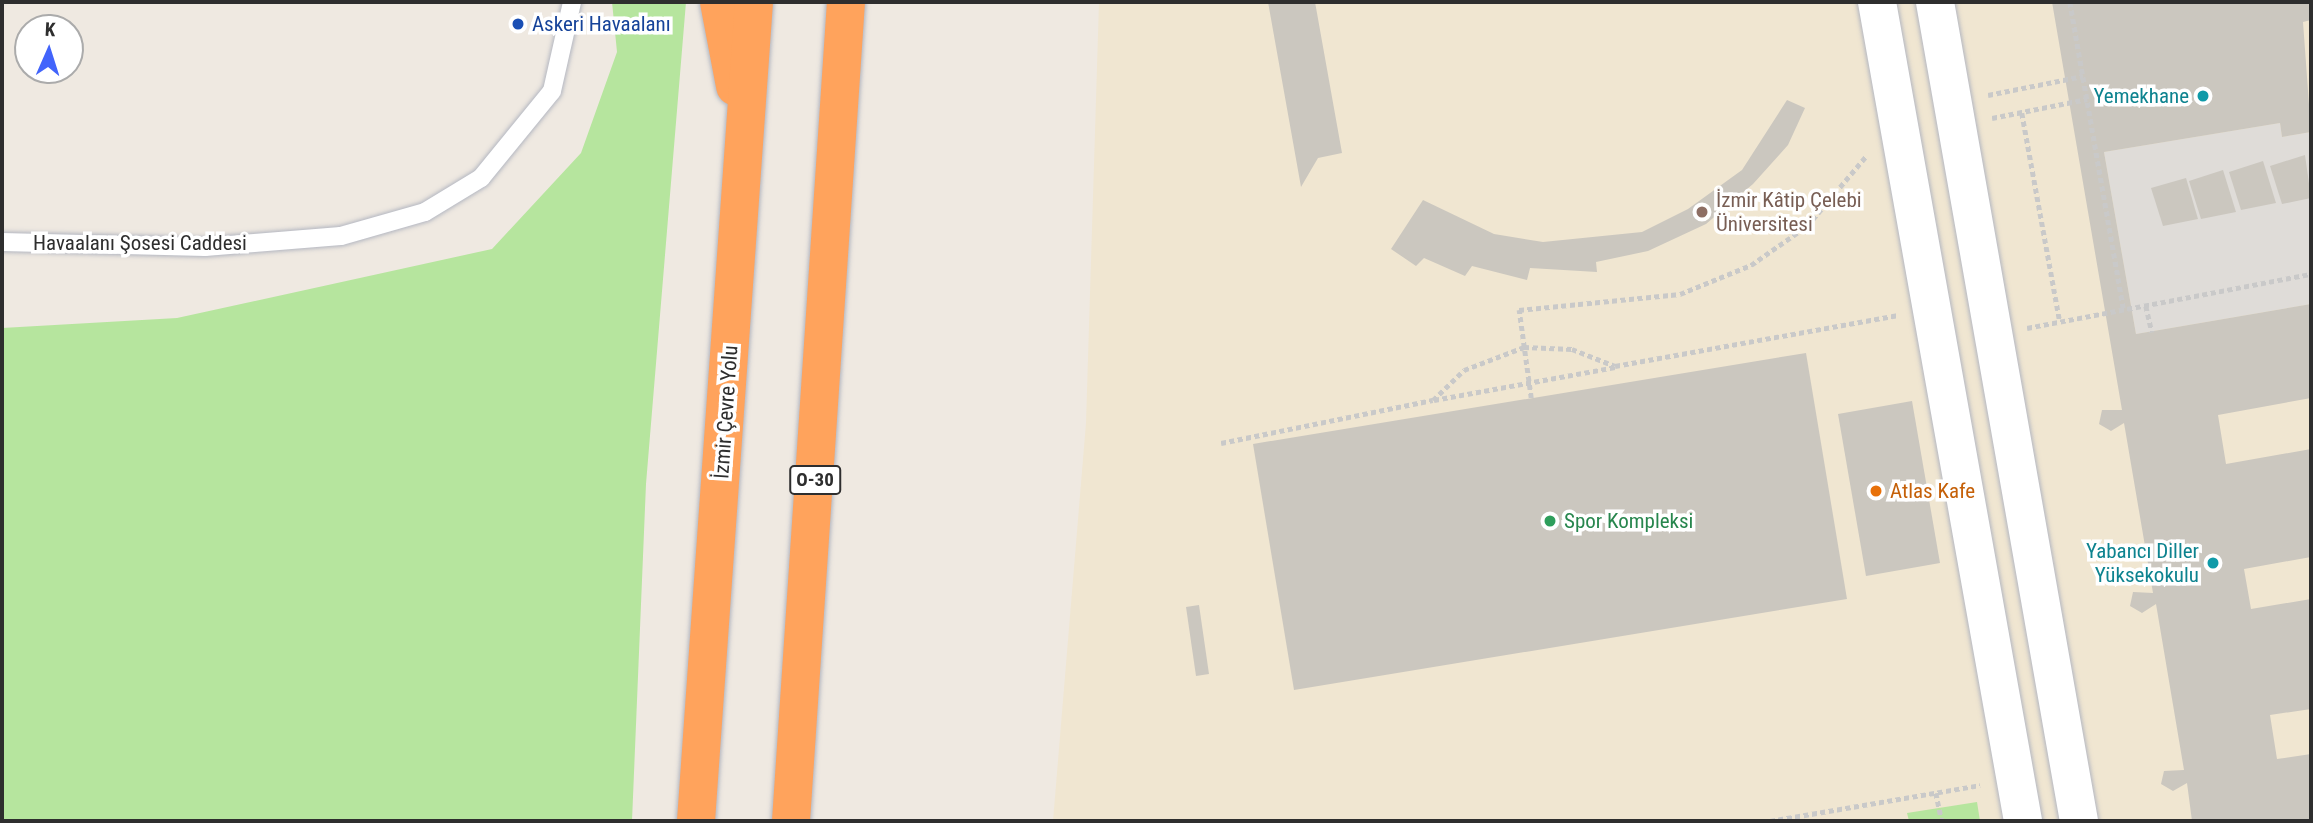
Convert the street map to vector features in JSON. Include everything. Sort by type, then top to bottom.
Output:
[{"type":"highway","points":[[719,2],[746,141]]},
{"type":"highway","name":"İzmir Çevre Yolu","points":[[696,821],[754,2]]},
{"type":"highway","name":"O-30","points":[[791,821],[839,140],[846,2]]},
{"type":"highway","points":[[839,140],[870,2]]},
{"type":"street","points":[[1877,2],[2023,821]]},
{"type":"street","points":[[1935,2],[2078,821]]},
{"type":"lane","name":"Havaalanı Şosesi Caddesi","points":[[2,242],[205,247],[341,236],[425,212],[481,178],[552,91],[572,2]]},
{"type":"path","points":[[2070,2],[2124,310]]},
{"type":"path","points":[[1954,113],[2083,76]]},
{"type":"path","points":[[1954,113],[2022,113],[2087,99]]},
{"type":"path","points":[[2022,113],[2060,322]]},
{"type":"path","points":[[1531,398],[1519,310],[1680,294],[1751,265],[1807,226],[1859,172],[1871,147]]},
{"type":"path","points":[[1993,335],[2311,274]]},
{"type":"path","points":[[2146,306],[2152,332]]},
{"type":"path","points":[[1221,443],[1433,400],[1932,309]]},
{"type":"path","points":[[1433,400],[1464,370],[1524,347],[1572,349],[1615,366]]},
{"type":"path","points":[[1770,821],[2015,779]]},
{"type":"path","points":[[1936,793],[1942,821]]},
{"type":"shaded area","name":"İzmir Kâtip Çelebi Üniversitesi","points":[[1099,2],[2311,2],[2311,821],[1053,821],[1086,423]]},
{"type":"shaded area","points":[[2280,123],[2282,137],[2311,132],[2311,304],[2136,334],[2104,152]]},
{"type":"green space","points":[[612,2],[686,2],[646,484],[632,821],[2,821],[2,328],[177,318],[492,249],[581,153],[617,52]]},
{"type":"green space","points":[[1977,802],[1980,821],[1909,821],[1907,813]]},
{"type":"building","points":[[1268,2],[1315,2],[1342,153],[1318,158],[1301,187]]},
{"type":"building","name":"Yabancı Diller Yüksekokulu","points":[[2052,2],[2311,2],[2311,20],[2303,22],[2311,132],[2282,137],[2280,123],[2104,152],[2136,334],[2311,304],[2311,398],[2218,415],[2226,464],[2311,449],[2311,557],[2244,569],[2251,609],[2311,599],[2311,709],[2270,715],[2277,759],[2311,754],[2311,821],[2192,821],[2187,783],[2173,791],[2161,784],[2164,771],[2184,770],[2156,604],[2142,613],[2130,606],[2133,592],[2153,593],[2124,423],[2111,431],[2099,424],[2102,410],[2122,410]]},
{"type":"building","points":[[1787,100],[1805,108],[1788,145],[1753,184],[1706,224],[1648,251],[1596,262],[1597,272],[1530,268],[1527,280],[1472,266],[1465,276],[1424,258],[1416,266],[1391,249],[1423,200],[1494,234],[1543,242],[1642,232],[1688,209],[1742,170]]},
{"type":"building","points":[[2305,155],[2311,198],[2282,204],[2270,166]]},
{"type":"building","points":[[2263,161],[2276,203],[2241,210],[2229,172]]},
{"type":"building","points":[[2223,170],[2236,212],[2201,219],[2189,181]]},
{"type":"building","points":[[2186,178],[2198,219],[2163,226],[2151,188]]},
{"type":"building","name":"Spor Kompleksi","points":[[1806,353],[1847,599],[1294,690],[1253,444]]},
{"type":"building","name":"Atlas Kafe","points":[[1912,401],[1940,563],[1866,576],[1838,414]]},
{"type":"building","points":[[1199,605],[1209,674],[1196,676],[1186,607]]},
{"type":"place","name":"Askeri Havaalanı","points":[[518,24]]},
{"type":"place","name":"Yemekhane","points":[[2203,96]]},
{"type":"place","name":"İzmir Kâtip Çelebi Üniversitesi","points":[[1702,212]]},
{"type":"place","name":"Atlas Kafe","points":[[1876,491]]},
{"type":"place","name":"Spor Kompleksi","points":[[1550,521]]},
{"type":"place","name":"Yabancı Diller Yüksekokulu","points":[[2213,563]]}]
